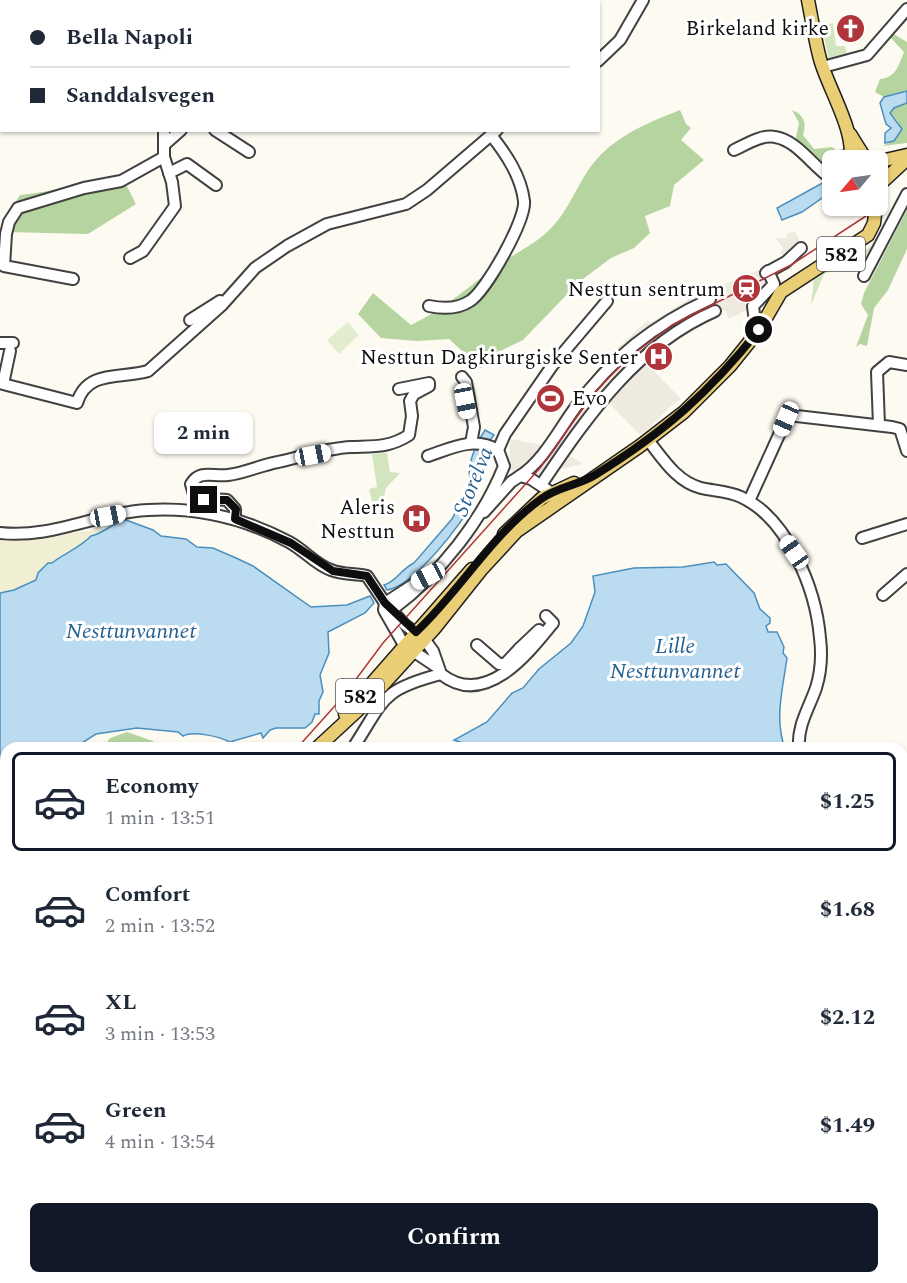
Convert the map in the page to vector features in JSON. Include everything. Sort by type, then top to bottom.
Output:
[{"type":"main road","points":[[808,0],[823,67],[848,131],[859,150]]},
{"type":"main road","points":[[888,160],[907,157]]},
{"type":"main road","points":[[888,176],[907,157]]},
{"type":"main road","name":"582","points":[[420,636],[480,558],[531,507],[589,478],[648,440],[714,384],[759,330],[781,292],[819,265],[862,242],[872,228],[874,216]]},
{"type":"main road","name":"582","points":[[323,742],[371,698],[409,648],[467,591],[481,570],[517,531],[556,496]]},
{"type":"street","points":[[600,59],[620,40],[643,0]]},
{"type":"street","points":[[823,67],[867,55],[907,9]]},
{"type":"street","points":[[129,258],[142,250],[173,210],[175,198],[164,157],[164,132]]},
{"type":"street","points":[[164,145],[179,132]]},
{"type":"street","points":[[218,132],[249,152]]},
{"type":"street","points":[[0,343],[11,347],[3,384],[77,404],[80,393],[92,381],[104,376],[135,375],[148,371],[233,294],[255,268],[311,232],[346,218],[399,207],[412,200],[494,133],[522,189],[524,203],[522,220],[484,284],[471,300],[450,308],[429,306]]},
{"type":"street","points":[[734,150],[767,137],[776,136],[822,168]]},
{"type":"street","points":[[73,279],[2,266],[9,222],[18,208],[84,188],[121,181],[164,157]]},
{"type":"street","points":[[169,173],[187,164],[216,185]]},
{"type":"street","points":[[864,276],[907,194]]},
{"type":"street","points":[[755,323],[753,306],[774,284],[767,272],[786,262],[801,248]]},
{"type":"street","points":[[190,320],[233,294]]},
{"type":"street","points":[[538,630],[506,674],[492,682],[456,682],[409,648],[384,610],[387,604],[411,596],[511,482],[532,468],[583,398],[627,350],[675,315],[710,299]]},
{"type":"street","points":[[495,448],[552,366],[607,302]]},
{"type":"street","points":[[531,507],[537,498],[541,484],[583,423],[626,374],[662,342],[693,321],[715,311]]},
{"type":"street","points":[[875,425],[877,372],[889,362],[907,365]]},
{"type":"street","points":[[462,382],[466,382],[474,427],[473,440]]},
{"type":"street","points":[[235,519],[236,509],[227,500],[195,498],[191,484],[195,478],[203,474],[228,475],[276,462],[350,447],[386,446],[398,442],[409,435],[412,416],[410,401],[414,394],[429,386],[429,383],[399,389]]},
{"type":"street","points":[[749,501],[788,414],[797,418],[831,419],[900,429],[907,451]]},
{"type":"street","points":[[428,456],[462,442],[473,440],[495,448],[504,466],[470,528]]},
{"type":"street","points":[[648,440],[672,469],[688,483],[730,493],[749,501],[768,516],[794,552],[811,592],[820,640],[819,676],[800,729],[799,742]]},
{"type":"street","points":[[520,476],[541,484],[556,496]]},
{"type":"street","points":[[0,533],[33,535],[108,516],[148,510],[178,510],[235,519],[291,543],[333,571],[367,576],[404,624],[420,636],[433,651],[439,671]]},
{"type":"street","points":[[862,538],[907,524]]},
{"type":"street","points":[[883,595],[907,574]]},
{"type":"street","points":[[477,645],[499,664],[505,664],[523,651],[553,623],[546,616]]},
{"type":"street","points":[[357,742],[388,695],[402,686],[439,671]]},
{"type":"shaded area","points":[[795,231],[801,243],[799,245],[805,252],[773,272],[778,283],[761,309],[762,317],[753,322],[747,310],[729,319],[725,310],[715,313],[696,321],[644,361],[681,399],[644,433],[639,434],[610,404],[604,401],[567,454],[583,464],[556,470],[544,483],[532,473],[513,474],[509,467],[510,439],[543,445],[578,392],[601,367],[599,365],[648,320],[650,323],[691,298],[783,260],[781,253],[783,249],[776,238],[787,238],[786,234]]},
{"type":"shaded area","points":[[108,528],[102,534],[91,536],[84,543],[62,554],[52,563],[48,563],[38,573],[36,580],[14,590],[0,593],[0,534],[20,540]]},
{"type":"green space","points":[[833,23],[836,46],[845,46],[847,55],[829,59],[821,25]]},
{"type":"green space","points":[[892,33],[907,42],[907,91],[884,97],[875,92],[880,79],[893,73],[904,52],[889,36]]},
{"type":"green space","points":[[907,103],[907,143],[882,146],[894,141],[898,121],[890,113],[894,108]]},
{"type":"green space","points":[[680,110],[686,124],[691,128],[681,140],[704,160],[674,185],[670,206],[645,216],[650,233],[634,248],[611,258],[579,282],[523,340],[498,352],[481,368],[449,339],[417,341],[381,338],[358,314],[373,293],[411,325],[435,312],[547,232],[563,214],[587,172],[606,150],[641,127]]},
{"type":"green space","points":[[792,110],[804,120],[803,135],[814,149],[832,147],[836,150],[822,150],[822,163],[795,142],[799,123]]},
{"type":"green space","points":[[121,175],[136,204],[88,234],[7,232],[1,225],[20,195]]},
{"type":"green space","points":[[907,210],[907,249],[888,290],[874,308],[867,346],[860,344],[856,347],[868,315],[861,304],[864,293]]},
{"type":"green space","points":[[875,243],[863,270],[845,267],[824,274],[811,305],[814,278],[863,252]]},
{"type":"green space","points":[[348,322],[359,335],[339,354],[327,340]]},
{"type":"green space","points":[[387,453],[390,472],[400,473],[386,488],[381,509],[374,510],[369,489],[377,487],[372,454]]},
{"type":"green space","points":[[127,732],[153,741],[107,742],[110,738]]},
{"type":"water","points":[[907,91],[907,103],[894,108],[890,113],[902,129],[894,141],[885,143],[885,133],[891,128],[886,124],[880,103],[884,97]]},
{"type":"water","points":[[822,183],[822,198],[802,212],[782,220],[777,208]]},
{"type":"water","name":"Storelva","points":[[485,430],[494,435],[486,448],[473,501],[467,511],[423,567],[410,578],[387,590],[384,585],[414,563],[452,519],[471,483],[470,463]]},
{"type":"water","name":"Nesttunvannet","points":[[126,520],[153,530],[161,536],[186,539],[197,547],[213,548],[253,566],[311,607],[347,605],[370,596],[374,603],[365,613],[328,632],[329,653],[320,675],[323,692],[319,701],[319,714],[315,714],[312,722],[305,728],[276,728],[270,730],[263,738],[261,733],[230,742],[207,735],[187,734],[183,736],[178,732],[137,728],[96,734],[83,742],[0,742],[0,593],[14,590],[36,580],[38,573],[48,563],[52,563],[91,536]]},
{"type":"water","name":"Lille Nesttunvannet","points":[[714,562],[717,565],[726,564],[754,593],[760,609],[770,618],[770,623],[766,626],[768,632],[777,632],[784,647],[783,653],[787,658],[780,715],[783,742],[460,742],[454,740],[487,722],[512,693],[523,688],[539,669],[571,643],[583,626],[595,592],[593,576],[634,568],[683,567]]},
{"type":"tram line","points":[[302,742],[342,698],[383,643],[540,468],[594,393],[627,359],[672,325],[791,265],[866,216]]},
{"type":"place","name":"Birkeland kirke","points":[[850,28]]},
{"type":"place","name":"Nesttun sentrum","points":[[746,289]]},
{"type":"place","name":"Nesttun Dagkirurgiske Senter","points":[[659,357]]},
{"type":"place","name":"Evo","points":[[551,398]]},
{"type":"place","name":"Aleris Nesttun","points":[[416,519]]},
{"type":"route","points":[[204,500],[227,500],[236,509],[235,519],[291,543],[326,568],[367,576],[385,603],[393,609],[404,624],[416,632],[457,588],[480,558],[521,516],[542,498],[604,469],[684,412],[714,384],[759,330]]}]
